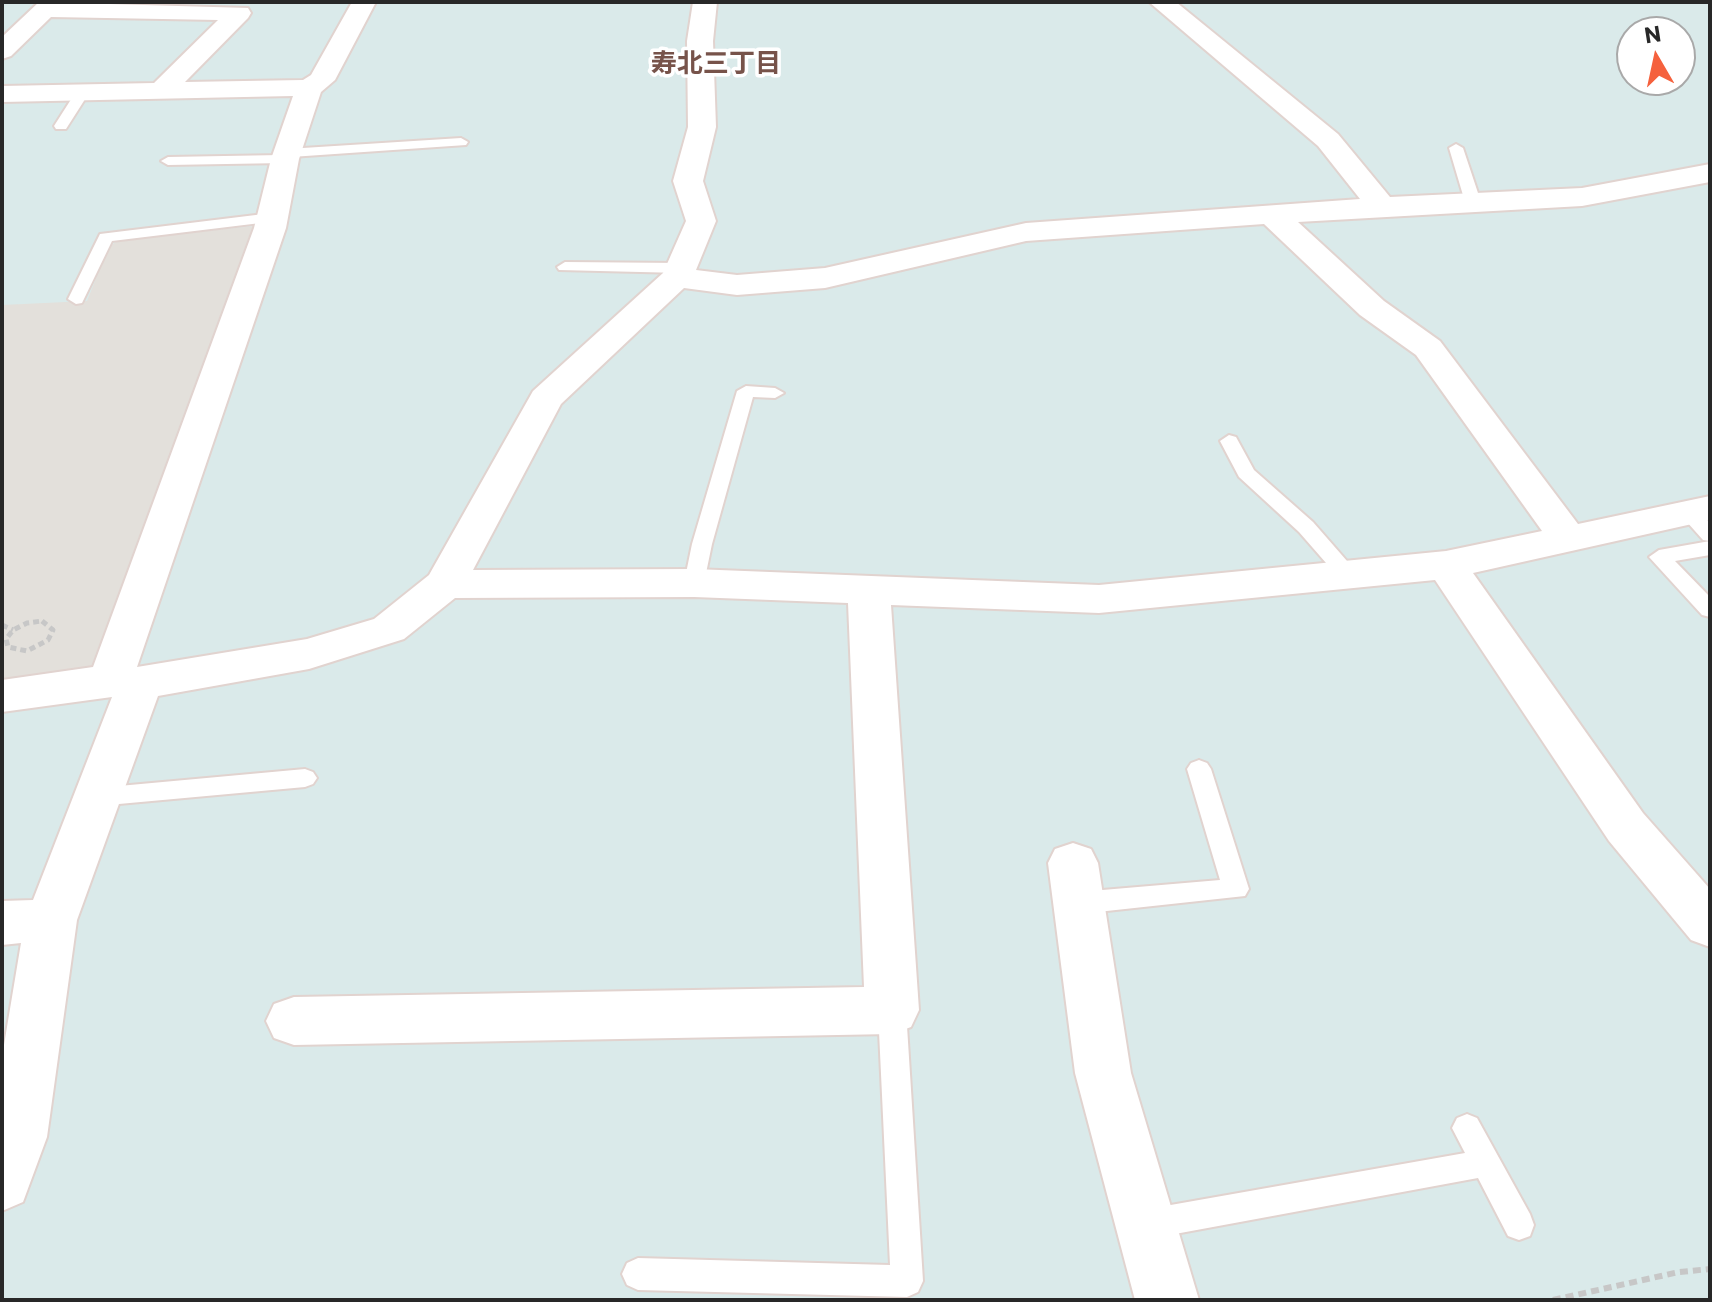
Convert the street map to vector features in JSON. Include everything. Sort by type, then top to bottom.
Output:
[{"type":"street","points":[[2,94],[309,88],[322,80],[364,2]]},
{"type":"street","points":[[2,696],[125,682],[309,654],[389,629],[445,584],[546,399],[679,272],[701,221],[688,181],[702,127],[700,41],[705,2]]},
{"type":"street","points":[[1161,2],[1328,140],[1382,207]]},
{"type":"street","points":[[2,51],[49,6],[239,13],[160,92]]},
{"type":"street","points":[[2,1182],[18,1137],[26,922],[97,797],[125,682],[272,218],[286,156],[309,88]]},
{"type":"street","points":[[679,272],[737,285],[825,278],[1026,232],[1382,207],[1582,197],[1709,174]]},
{"type":"street","points":[[1272,215],[1372,308],[1428,348],[1567,537]]},
{"type":"street","points":[[445,584],[694,583],[1099,599],[1446,565],[1567,537],[1706,521]]},
{"type":"street","points":[[1446,565],[1626,827],[1710,925]]},
{"type":"street","points":[[294,1021],[892,1010],[869,591]]},
{"type":"street","points":[[1076,883],[1103,1073],[1167,1300]]},
{"type":"lane","points":[[61,126],[82,93]]},
{"type":"lane","points":[[168,161],[286,156],[461,142]]},
{"type":"lane","points":[[1456,148],[1473,202]]},
{"type":"lane","points":[[76,299],[106,237],[272,218]]},
{"type":"lane","points":[[565,267],[679,272]]},
{"type":"lane","points":[[694,583],[702,544],[746,391],[775,393]]},
{"type":"lane","points":[[1229,441],[1246,473],[1306,527],[1347,574]]},
{"type":"lane","points":[[1706,521],[1659,557],[1710,610]]},
{"type":"lane","points":[[1076,883],[1236,889],[1199,769]]},
{"type":"lane","points":[[97,797],[305,778]]},
{"type":"lane","points":[[638,1274],[907,1281],[892,1010]]},
{"type":"lane","points":[[1467,1128],[1519,1225]]},
{"type":"lane","points":[[1146,1224],[1486,1163]]},
{"type":"path","points":[[42,621],[53,630],[42,645],[19,651],[12,650],[6,644],[13,630],[27,623],[42,621]]},
{"type":"path","points":[[2,625],[13,630]]},
{"type":"path","points":[[1553,1300],[1679,1272],[1710,1269]]},
{"type":"shaded area","points":[[255,226],[101,656],[89,674],[2,686],[2,305],[87,301],[109,246],[120,240]]},
{"type":"district","name":"寿北三丁目","points":[[716,63]]}]
